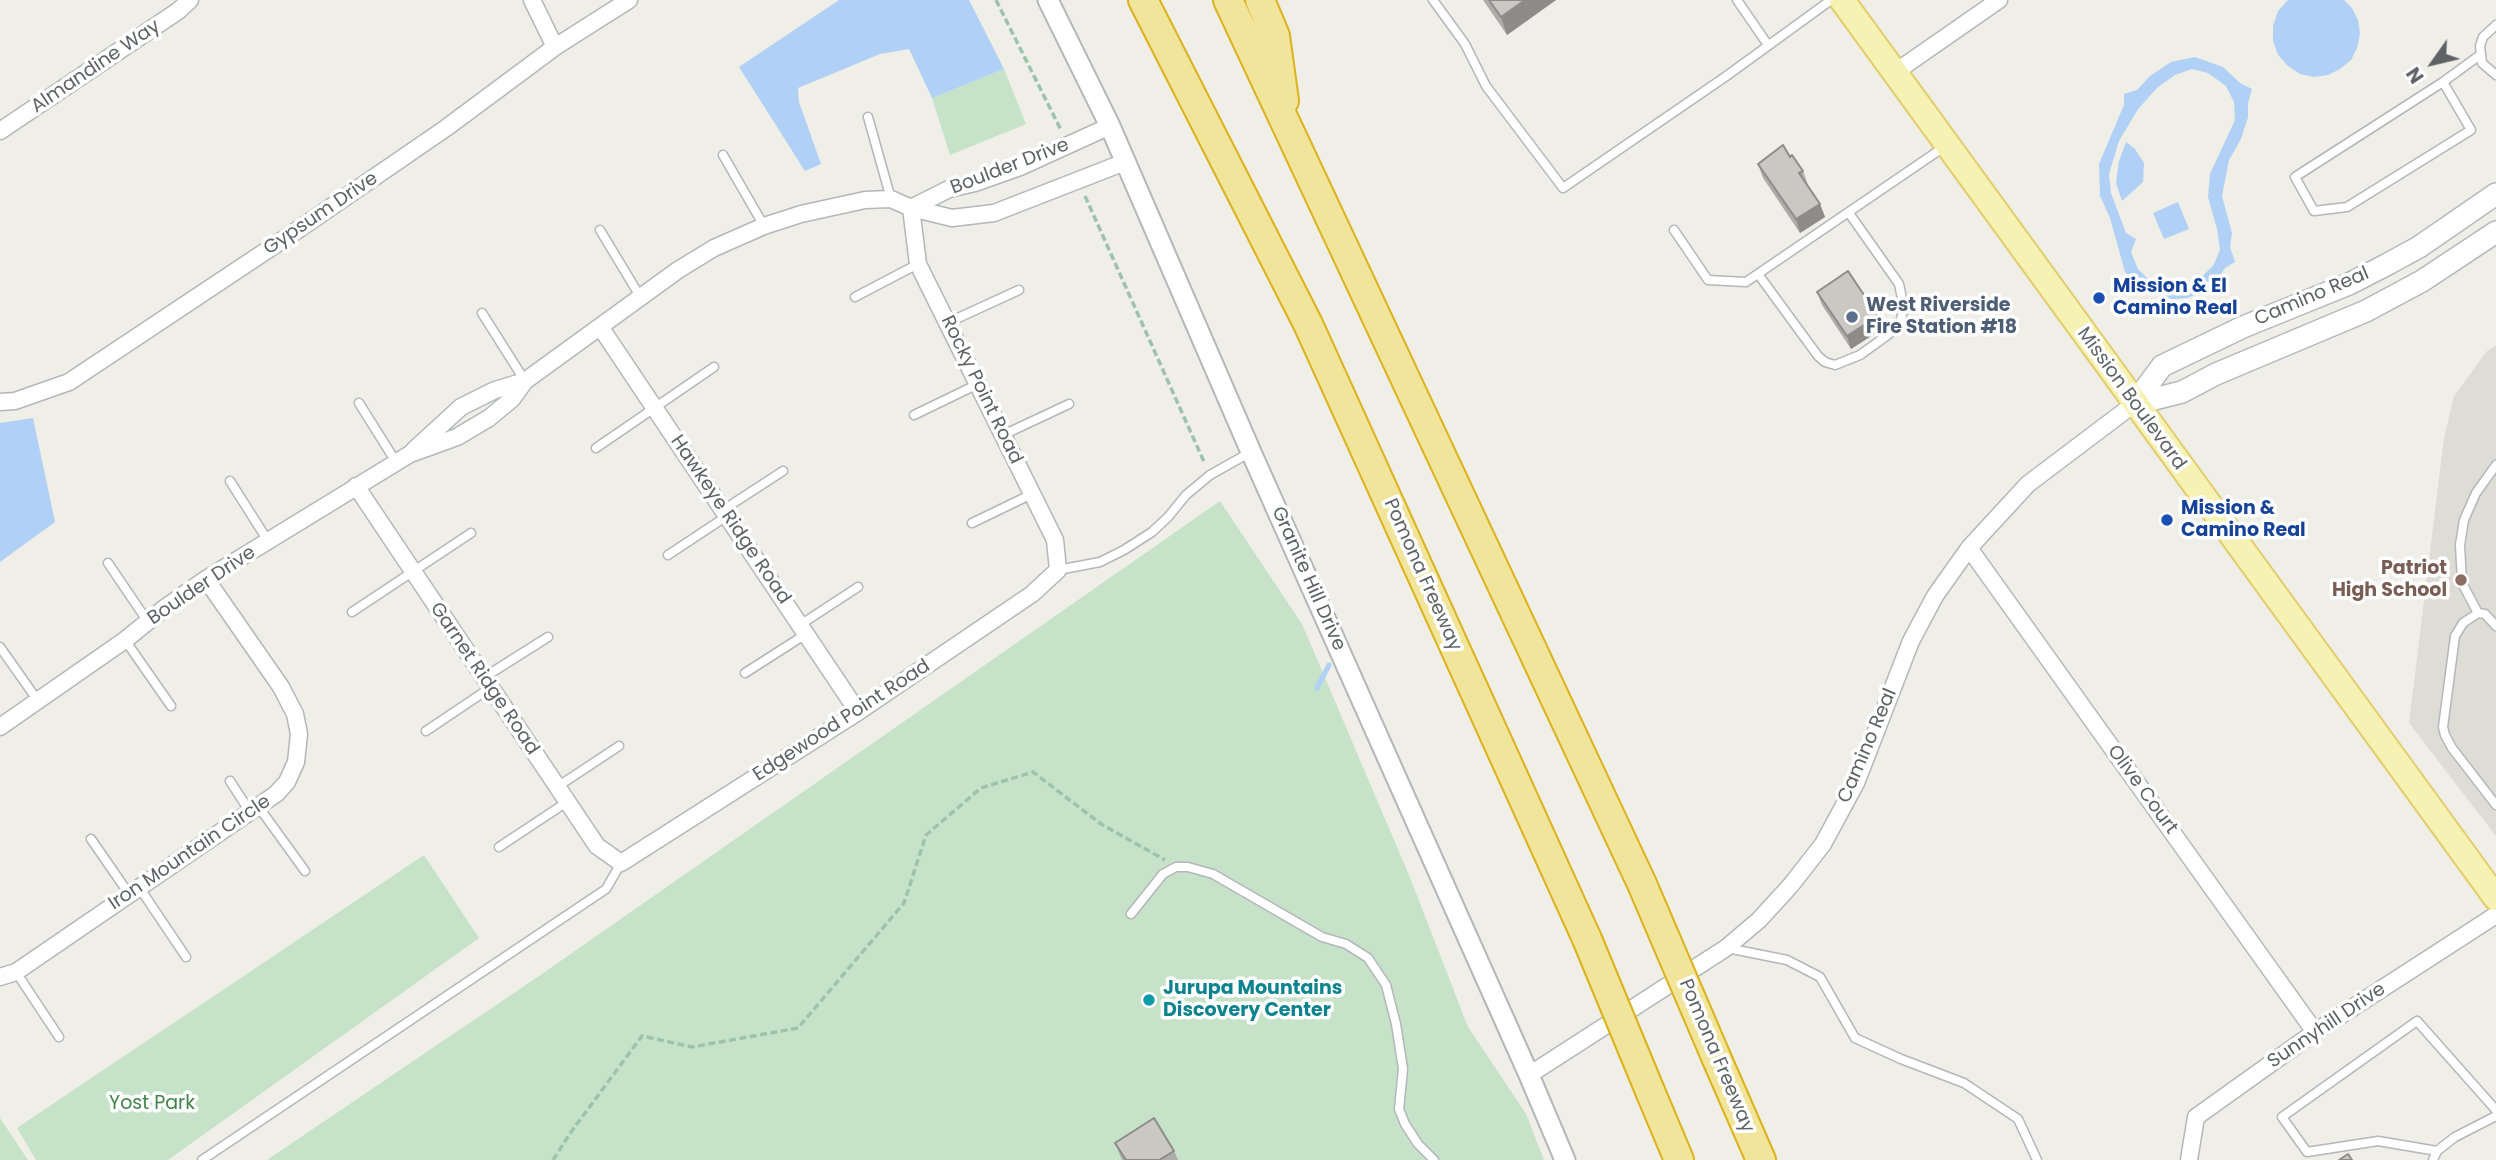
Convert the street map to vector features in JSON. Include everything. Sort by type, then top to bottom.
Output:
[{"type":"highway","name":"Pomona Freeway","points":[[1143,0],[1308,324],[1587,939],[1679,1160]]},
{"type":"highway","name":"Pomona Freeway","points":[[1228,0],[1642,884],[1761,1160]]},
{"type":"highway","points":[[1260,0],[1275,36],[1288,131]]},
{"type":"main road","name":"Mission Boulevard","points":[[1842,0],[2496,898]]},
{"type":"main road","name":"Camino Real","points":[[2134,404],[2162,366],[2243,327],[2348,284],[2386,265],[2419,247],[2496,194]]},
{"type":"main road","points":[[2471,249],[2496,223]]},
{"type":"main road","name":"Camino Real","points":[[2134,404],[2182,392],[2216,374],[2366,311],[2422,281],[2496,232]]},
{"type":"street","name":"Almandine Way","points":[[0,131],[178,11],[190,0]]},
{"type":"street","points":[[532,0],[555,47]]},
{"type":"street","name":"Gypsum Drive","points":[[0,402],[15,401],[69,382],[302,227],[446,128],[555,47],[629,0]]},
{"type":"street","name":"Granite Hill Drive","points":[[1048,0],[1110,126],[1251,452],[1530,1075],[1565,1160]]},
{"type":"street","points":[[1894,73],[1999,0]]},
{"type":"street","name":"Boulder Drive","points":[[911,208],[949,189],[1020,167],[1110,126]]},
{"type":"street","name":"Boulder Drive","points":[[0,727],[125,640],[206,579],[403,458],[457,437],[489,418],[512,399],[526,382],[678,270],[714,248],[764,226],[801,214],[865,200],[891,199],[911,208],[952,218],[994,213],[1125,162]]},
{"type":"street","points":[[975,183],[981,214]]},
{"type":"street","name":"Rocky Point Road","points":[[911,208],[918,264],[1055,540],[1058,570]]},
{"type":"street","name":"Hawkeye Ridge Road","points":[[601,328],[858,712]]},
{"type":"street","name":"Boulder Drive","points":[[403,458],[461,407],[495,390],[526,382]]},
{"type":"street","name":"Camino Real","points":[[1530,1075],[1726,948],[1759,920],[1791,885],[1822,844],[1856,783],[1911,641],[1935,596],[1969,548],[2028,484],[2134,404]]},
{"type":"street","name":"Garnet Ridge Road","points":[[356,486],[597,846],[621,863]]},
{"type":"street","name":"Olive Court","points":[[1969,548],[2315,1032]]},
{"type":"street","name":"Edgewood Point Road","points":[[621,863],[858,712],[1032,594],[1058,570]]},
{"type":"street","name":"Iron Mountain Circle","points":[[8,974],[276,794],[287,782],[296,762],[299,734],[295,714],[281,687],[206,579]]},
{"type":"street","name":"Sunnyhill Drive","points":[[2189,1160],[2196,1117],[2315,1032],[2496,915]]},
{"type":"lane","points":[[1433,0],[1465,44],[1486,86],[1563,188],[1831,0]]},
{"type":"lane","points":[[1737,0],[1768,46]]},
{"type":"lane","points":[[2496,25],[2483,37],[2480,55],[2487,69],[2496,75]]},
{"type":"lane","points":[[2443,82],[2471,130],[2347,207],[2314,211],[2295,177],[2443,82],[2480,55]]},
{"type":"lane","points":[[869,117],[891,199]]},
{"type":"lane","points":[[1674,230],[1708,280],[1746,282],[1946,145]]},
{"type":"lane","points":[[723,155],[764,226]]},
{"type":"lane","points":[[1758,274],[1825,362],[1835,365],[1860,355],[1889,334],[1900,322],[1904,308],[1899,284],[1849,213]]},
{"type":"lane","points":[[600,230],[641,298]]},
{"type":"lane","points":[[855,297],[918,264]]},
{"type":"lane","points":[[947,323],[1019,290]]},
{"type":"lane","points":[[482,313],[526,382]]},
{"type":"lane","points":[[596,448],[714,367]]},
{"type":"lane","points":[[914,415],[978,384]]},
{"type":"lane","points":[[359,403],[403,458]]},
{"type":"lane","points":[[1003,435],[1069,404]]},
{"type":"lane","points":[[1058,570],[1100,562],[1124,550],[1152,532],[1186,495],[1210,475],[1251,452]]},
{"type":"lane","points":[[2478,613],[2462,583],[2460,545],[2464,520],[2476,493],[2496,465]]},
{"type":"lane","points":[[668,555],[783,471]]},
{"type":"lane","points":[[230,481],[268,541]]},
{"type":"lane","points":[[972,523],[1032,495]]},
{"type":"lane","points":[[352,612],[471,533]]},
{"type":"lane","points":[[108,563],[148,622]]},
{"type":"lane","points":[[745,673],[858,587]]},
{"type":"lane","points":[[2496,626],[2485,614],[2478,613],[2463,623],[2452,644],[2444,731],[2452,748],[2496,805]]},
{"type":"lane","points":[[426,731],[548,637]]},
{"type":"lane","points":[[125,640],[171,706]]},
{"type":"lane","points":[[0,647],[37,701]]},
{"type":"lane","points":[[557,787],[619,746]]},
{"type":"lane","points":[[230,781],[306,871]]},
{"type":"lane","points":[[499,847],[567,802]]},
{"type":"lane","points":[[91,839],[186,957]]},
{"type":"lane","points":[[202,1160],[606,889],[621,863]]},
{"type":"lane","points":[[1131,914],[1163,874],[1175,867],[1188,867],[1213,874],[1322,937],[1346,944],[1368,958],[1386,985],[1396,1024],[1403,1069],[1399,1109],[1418,1143],[1434,1160]]},
{"type":"lane","points":[[1726,948],[1787,960],[1819,977],[1855,1038],[1964,1083],[2018,1119],[2037,1160]]},
{"type":"lane","points":[[8,974],[58,1037]]},
{"type":"lane","points":[[2496,1110],[2417,1021],[2282,1117],[2306,1152],[2378,1142],[2435,1156],[2455,1137],[2496,1116]]},
{"type":"path","points":[[996,0],[1054,113]]},
{"type":"path","points":[[1091,210],[1210,475]]},
{"type":"path","points":[[553,1160],[642,1036],[692,1047],[798,1028],[904,903],[926,835],[981,788],[1033,772],[1101,824],[1175,867]]},
{"type":"shaded area","name":"Patriot High School","points":[[2496,346],[2496,836],[2409,723],[2444,438],[2454,396],[2487,351]]},
{"type":"green space","points":[[1004,69],[1026,124],[950,155],[932,98]]},
{"type":"green space","name":"Jurupa Mountains Discovery Center","points":[[1220,501],[1302,624],[1409,875],[1468,1027],[1526,1114],[1544,1160],[267,1160],[539,976]]},
{"type":"green space","name":"Yost Park","points":[[424,855],[479,938],[168,1160],[36,1160],[17,1128]]},
{"type":"green space","points":[[0,1118],[28,1160],[0,1160]]},
{"type":"water","points":[[839,0],[969,0],[1004,69],[932,98],[909,49],[880,54],[798,88],[799,102],[821,164],[805,171],[739,67]]},
{"type":"water","points":[[2288,0],[2344,0],[2358,20],[2360,34],[2351,60],[2328,75],[2314,77],[2300,74],[2288,66],[2278,55],[2273,41],[2273,26],[2278,11]]},
{"type":"water","points":[[2195,57],[2223,67],[2240,83],[2252,89],[2248,117],[2241,139],[2229,160],[2222,196],[2232,233],[2230,247],[2235,262],[2225,268],[2205,291],[2187,298],[2172,299],[2145,291],[2125,272],[2110,218],[2100,196],[2099,164],[2124,105],[2124,94],[2137,90],[2150,76],[2171,62]],"holes":[[[2192,69],[2208,73],[2226,86],[2234,102],[2235,120],[2210,174],[2208,197],[2220,250],[2213,266],[2200,278],[2188,285],[2169,288],[2152,283],[2138,269],[2131,252],[2136,239],[2126,233],[2111,193],[2109,174],[2119,141],[2138,109],[2158,87],[2175,75]]]},
{"type":"water","points":[[2126,142],[2135,149],[2144,163],[2143,182],[2122,201],[2116,183],[2119,161]]},
{"type":"water","points":[[2178,202],[2189,229],[2164,239],[2153,213]]},
{"type":"water","points":[[33,418],[55,522],[0,562],[0,423]]},
{"type":"building","points":[[1489,0],[1525,0],[1501,17]]},
{"type":"building","points":[[1783,145],[1803,171],[1799,173],[1820,204],[1796,219],[1758,164]]},
{"type":"building","name":"West Riverside Fire Station #18","points":[[1848,271],[1878,316],[1847,336],[1817,292]]},
{"type":"building","points":[[1154,1118],[1174,1151],[1159,1160],[1126,1160],[1115,1143]]},
{"type":"building","points":[[2348,1154],[2352,1160],[2339,1160]]},
{"type":"waterway","points":[[1317,688],[1329,665]]},
{"type":"place","name":"Mission & El Camino Real","points":[[2099,298]]},
{"type":"place","name":"West Riverside Fire Station #18","points":[[1852,317]]},
{"type":"place","name":"Mission & Camino Real","points":[[2167,520]]},
{"type":"place","name":"Patriot High School","points":[[2461,580]]},
{"type":"place","name":"Jurupa Mountains Discovery Center","points":[[1149,1000]]}]
